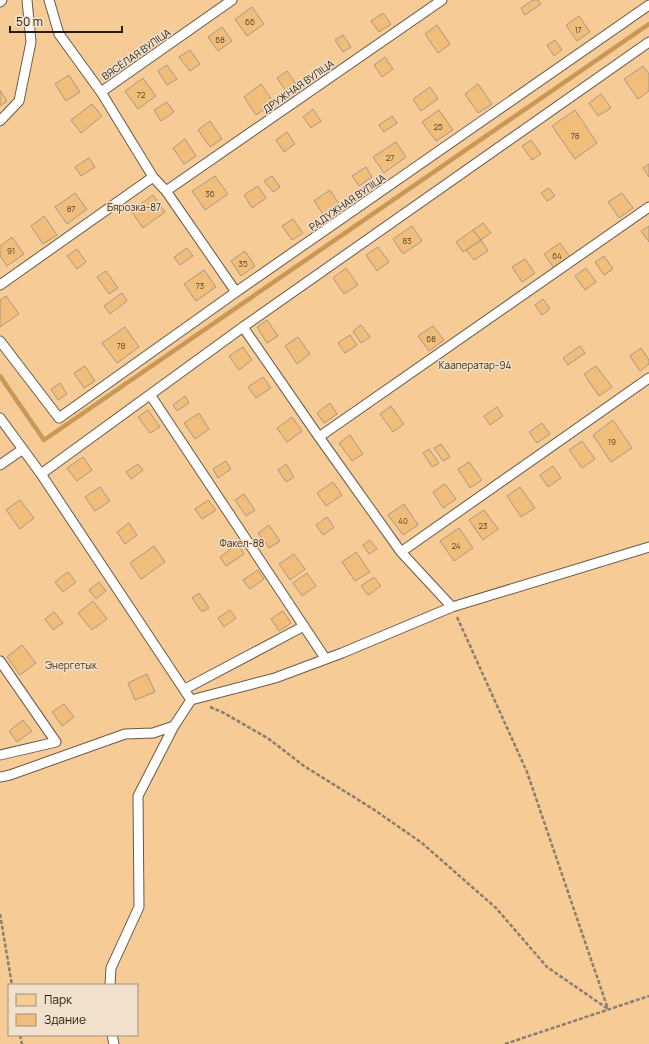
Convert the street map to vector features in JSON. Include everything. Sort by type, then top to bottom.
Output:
[{"type":"lane","points":[[0,121],[19,101],[31,42],[27,0]]},
{"type":"lane","name":"ВЯСЁЛАЯ ВУЛІЦА","points":[[49,0],[59,34],[100,92],[232,0]]},
{"type":"lane","name":"ДРУЖНАЯ ВУЛІЦА","points":[[166,191],[442,0]]},
{"type":"lane","name":"РАДУЖНАЯ ВУЛІЦА","points":[[0,341],[59,418],[236,292],[649,5]]},
{"type":"lane","points":[[42,474],[151,396],[243,327],[649,42]]},
{"type":"lane","points":[[100,92],[153,177],[166,191],[236,292]]},
{"type":"lane","points":[[0,285],[153,177]]},
{"type":"lane","points":[[318,437],[649,207]]},
{"type":"lane","points":[[243,327],[318,437],[401,552],[452,607]]},
{"type":"lane","points":[[401,552],[649,378]]},
{"type":"lane","points":[[151,396],[325,658]]},
{"type":"lane","points":[[0,418],[42,474],[191,700]]},
{"type":"lane","points":[[0,465],[23,449]]},
{"type":"lane","points":[[110,984],[111,968],[139,907],[138,796],[174,726],[191,700],[275,678],[325,658],[342,653],[452,607],[649,547]]},
{"type":"lane","points":[[185,689],[304,626]]},
{"type":"lane","points":[[0,661],[56,742],[0,755]]},
{"type":"lane","points":[[0,777],[10,775],[126,734],[153,733],[174,726]]},
{"type":"path","points":[[452,607],[527,772],[608,1009]]},
{"type":"path","points":[[191,700],[224,713],[269,739],[304,766],[373,809],[422,843],[496,908],[547,967],[608,1009]]},
{"type":"path","points":[[0,914],[12,984]]},
{"type":"path","points":[[505,1044],[649,996]]},
{"type":"green space","points":[[0,0],[649,0],[649,1044],[0,1044]]},
{"type":"building","points":[[533,0],[538,0],[541,4],[525,15],[521,8]]},
{"type":"building","points":[[252,7],[264,24],[247,36],[235,19]]},
{"type":"building","points":[[383,13],[391,24],[379,32],[371,21]]},
{"type":"building","points":[[579,16],[590,32],[577,41],[566,25]]},
{"type":"building","points":[[437,25],[450,44],[438,53],[425,34]]},
{"type":"building","points":[[222,27],[232,41],[218,51],[208,37]]},
{"type":"building","points":[[343,35],[351,47],[343,52],[335,40]]},
{"type":"building","points":[[555,40],[562,50],[554,56],[547,45]]},
{"type":"building","points":[[190,50],[200,64],[190,71],[179,57]]},
{"type":"building","points":[[385,57],[393,69],[382,77],[374,65]]},
{"type":"building","points":[[167,65],[177,79],[167,85],[158,71]]},
{"type":"building","points":[[643,66],[649,74],[649,91],[638,99],[624,79]]},
{"type":"building","points":[[287,71],[298,87],[288,94],[277,78]]},
{"type":"building","points":[[69,75],[80,92],[66,101],[55,84]]},
{"type":"building","points":[[143,78],[156,96],[138,109],[125,91]]},
{"type":"building","points":[[261,84],[274,103],[256,115],[244,97]]},
{"type":"building","points":[[478,84],[492,104],[478,113],[465,94]]},
{"type":"building","points":[[430,87],[438,99],[421,111],[413,99]]},
{"type":"building","points":[[0,90],[7,101],[0,106]]},
{"type":"building","points":[[601,94],[611,108],[598,116],[589,103]]},
{"type":"building","points":[[167,102],[174,112],[161,121],[154,110]]},
{"type":"building","points":[[92,104],[102,116],[81,133],[71,120]]},
{"type":"building","points":[[313,109],[321,121],[311,128],[303,117]]},
{"type":"building","points":[[439,110],[453,130],[436,141],[422,122]]},
{"type":"building","points":[[575,110],[597,143],[575,159],[552,126]]},
{"type":"building","points":[[392,116],[397,123],[384,132],[379,125]]},
{"type":"building","points":[[210,121],[222,139],[210,147],[198,130]]},
{"type":"building","points":[[287,132],[295,144],[284,152],[276,140]]},
{"type":"building","points":[[185,139],[196,156],[184,164],[173,148]]},
{"type":"building","points":[[531,140],[541,154],[532,160],[522,146]]},
{"type":"building","points":[[396,142],[406,157],[384,173],[373,157]]},
{"type":"building","points":[[89,158],[95,167],[81,176],[75,167]]},
{"type":"building","points":[[649,164],[649,177],[643,168]]},
{"type":"building","points":[[366,167],[372,177],[359,186],[352,176]]},
{"type":"building","points":[[215,176],[228,194],[205,210],[192,191]]},
{"type":"building","points":[[272,176],[280,187],[273,192],[264,181]]},
{"type":"building","points":[[258,186],[266,198],[252,208],[244,195]]},
{"type":"building","points":[[549,188],[555,196],[547,201],[541,193]]},
{"type":"building","points":[[330,190],[339,204],[324,215],[314,201]]},
{"type":"building","points":[[75,193],[87,209],[67,224],[55,207]]},
{"type":"building","points":[[622,193],[633,208],[619,218],[608,202]]},
{"type":"building","points":[[153,195],[165,212],[143,228],[131,211]]},
{"type":"building","points":[[44,216],[57,235],[43,244],[31,226]]},
{"type":"building","points":[[293,219],[303,233],[292,240],[282,226]]},
{"type":"building","points":[[483,223],[491,233],[481,240],[473,230]]},
{"type":"building","points":[[412,226],[422,241],[403,254],[393,239]]},
{"type":"building","points":[[649,226],[649,242],[641,231]]},
{"type":"building","points":[[473,230],[481,240],[463,252],[456,242]]},
{"type":"building","points":[[12,237],[24,254],[7,266],[0,256],[0,246]]},
{"type":"building","points":[[481,240],[488,251],[474,260],[466,250]]},
{"type":"building","points":[[560,243],[570,257],[554,268],[544,254]]},
{"type":"building","points":[[378,247],[389,262],[377,271],[366,255]]},
{"type":"building","points":[[187,248],[193,256],[180,265],[174,257]]},
{"type":"building","points":[[77,249],[86,262],[77,269],[67,256]]},
{"type":"building","points":[[245,251],[255,266],[241,276],[231,261]]},
{"type":"building","points":[[604,256],[613,269],[604,275],[595,262]]},
{"type":"building","points":[[525,259],[535,273],[522,282],[512,267]]},
{"type":"building","points":[[346,268],[358,285],[344,294],[333,278]]},
{"type":"building","points":[[586,268],[596,282],[585,290],[575,276]]},
{"type":"building","points":[[204,270],[216,287],[196,301],[184,284]]},
{"type":"building","points":[[106,271],[118,288],[109,294],[97,277]]},
{"type":"building","points":[[122,293],[127,301],[110,314],[104,306]]},
{"type":"building","points":[[6,296],[19,314],[0,327],[0,300]]},
{"type":"building","points":[[543,299],[550,309],[542,315],[535,305]]},
{"type":"building","points":[[267,320],[278,336],[267,343],[257,327]]},
{"type":"building","points":[[361,325],[370,337],[361,343],[353,331]]},
{"type":"building","points":[[433,326],[444,340],[429,351],[418,336]]},
{"type":"building","points":[[125,327],[139,347],[117,363],[102,343]]},
{"type":"building","points":[[350,335],[357,345],[345,353],[338,343]]},
{"type":"building","points":[[298,337],[310,354],[297,364],[285,346]]},
{"type":"building","points":[[580,346],[585,353],[568,365],[563,358]]},
{"type":"building","points":[[243,347],[252,360],[239,370],[229,356]]},
{"type":"building","points":[[641,348],[649,360],[649,364],[640,371],[630,356]]},
{"type":"building","points":[[85,366],[95,381],[84,388],[74,373]]},
{"type":"building","points":[[596,366],[612,387],[599,396],[584,374]]},
{"type":"building","points":[[263,377],[271,388],[256,398],[248,387]]},
{"type":"building","points":[[60,383],[67,394],[58,400],[51,389]]},
{"type":"building","points":[[185,396],[189,403],[177,411],[173,405]]},
{"type":"building","points":[[330,403],[337,414],[324,423],[317,413]]},
{"type":"building","points":[[391,406],[404,424],[393,432],[380,414]]},
{"type":"building","points":[[497,407],[503,416],[490,425],[484,416]]},
{"type":"building","points":[[148,410],[160,427],[150,433],[138,417]]},
{"type":"building","points":[[199,413],[209,429],[195,439],[184,423]]},
{"type":"building","points":[[292,417],[302,431],[287,442],[277,428]]},
{"type":"building","points":[[613,420],[632,448],[611,462],[593,435]]},
{"type":"building","points":[[542,423],[550,434],[537,443],[529,432]]},
{"type":"building","points":[[350,435],[363,454],[352,461],[339,443]]},
{"type":"building","points":[[582,441],[595,459],[582,468],[569,450]]},
{"type":"building","points":[[441,444],[450,457],[443,461],[434,448]]},
{"type":"building","points":[[429,449],[439,463],[432,467],[423,453]]},
{"type":"building","points":[[83,457],[92,470],[77,481],[67,468]]},
{"type":"building","points":[[226,461],[231,469],[218,478],[213,469]]},
{"type":"building","points":[[469,462],[482,480],[470,488],[458,469]]},
{"type":"building","points":[[138,464],[143,470],[131,479],[126,472]]},
{"type":"building","points":[[286,464],[294,477],[286,482],[278,470]]},
{"type":"building","points":[[553,466],[561,478],[548,487],[540,475]]},
{"type":"building","points":[[333,482],[342,495],[326,506],[317,493]]},
{"type":"building","points":[[445,484],[456,499],[443,508],[433,492]]},
{"type":"building","points":[[100,487],[110,501],[95,511],[85,497]]},
{"type":"building","points":[[520,487],[535,508],[521,517],[507,496]]},
{"type":"building","points":[[244,494],[255,510],[246,516],[235,500]]},
{"type":"building","points":[[20,500],[34,518],[20,529],[6,510]]},
{"type":"building","points":[[208,500],[216,510],[202,519],[195,509]]},
{"type":"building","points":[[404,504],[418,525],[403,535],[388,515]]},
{"type":"building","points":[[484,510],[498,529],[483,540],[469,520]]},
{"type":"building","points":[[327,517],[334,527],[323,535],[316,525]]},
{"type":"building","points":[[129,523],[137,535],[125,544],[117,532]]},
{"type":"building","points":[[269,525],[280,541],[269,548],[258,533]]},
{"type":"building","points":[[459,528],[473,548],[454,561],[440,541]]},
{"type":"building","points":[[370,540],[377,549],[369,554],[363,545]]},
{"type":"building","points":[[238,544],[244,554],[226,566],[220,557]]},
{"type":"building","points":[[154,546],[165,562],[141,579],[130,563]]},
{"type":"building","points":[[356,552],[370,572],[355,581],[342,562]]},
{"type":"building","points":[[294,554],[305,569],[290,580],[279,564]]},
{"type":"building","points":[[258,570],[264,579],[250,589],[243,580]]},
{"type":"building","points":[[68,572],[76,582],[63,592],[55,582]]},
{"type":"building","points":[[307,573],[316,586],[302,596],[293,583]]},
{"type":"building","points":[[374,577],[381,586],[368,595],[361,586]]},
{"type":"building","points":[[99,582],[106,591],[96,599],[89,590]]},
{"type":"building","points":[[199,593],[209,608],[202,612],[192,598]]},
{"type":"building","points":[[93,601],[107,619],[92,630],[78,613]]},
{"type":"building","points":[[230,610],[236,618],[224,627],[218,618]]},
{"type":"building","points":[[283,611],[291,623],[279,631],[271,619]]},
{"type":"building","points":[[54,612],[63,623],[53,630],[45,619]]},
{"type":"building","points":[[22,645],[36,663],[20,675],[7,657]]},
{"type":"building","points":[[147,674],[155,692],[135,700],[128,683]]},
{"type":"building","points":[[64,704],[74,717],[62,726],[52,712]]},
{"type":"building","points":[[23,720],[32,731],[17,742],[9,731]]},
{"type":"waterway","points":[[0,376],[44,440],[649,24]]},
{"type":"park label","name":"Бярозка-87","points":[[134,207]]},
{"type":"park label","name":"Кааператар-94","points":[[475,365]]},
{"type":"park label","name":"Факел-88","points":[[242,543]]},
{"type":"park label","name":"Энергетык","points":[[71,665]]}]
